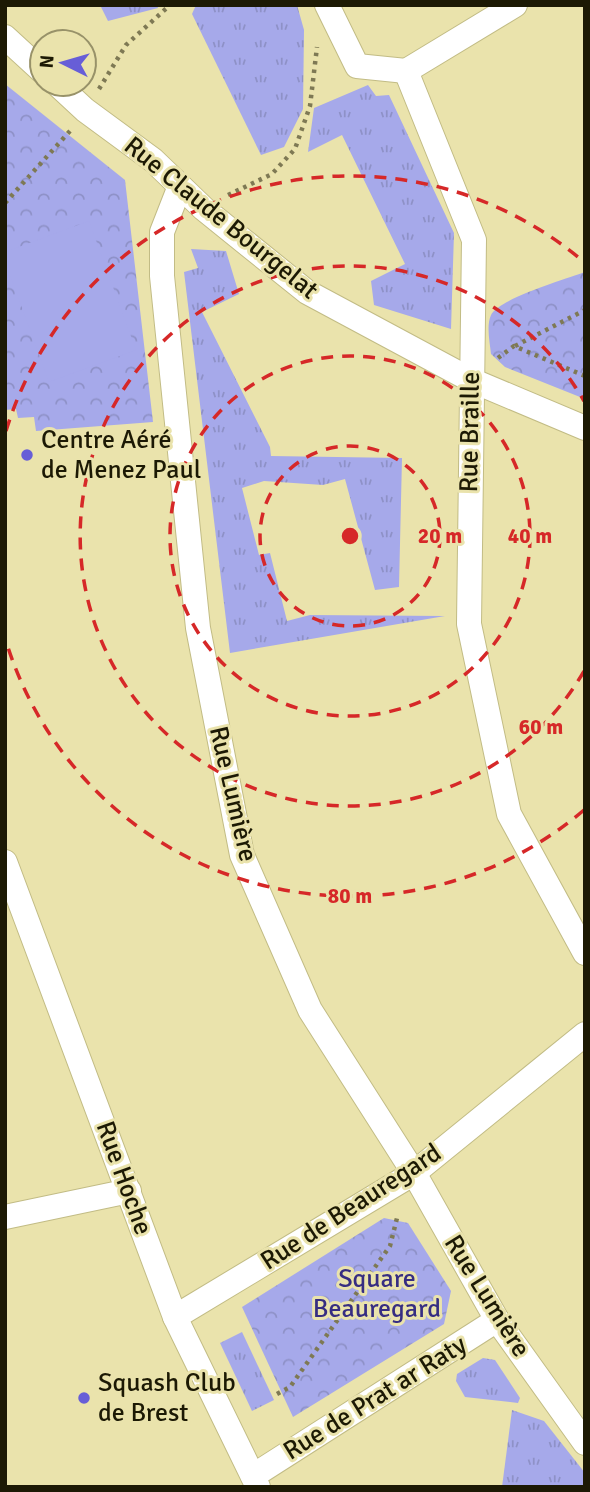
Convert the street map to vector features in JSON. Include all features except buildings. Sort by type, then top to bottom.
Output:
[{"type":"street","points":[[328,5],[357,66],[406,71],[508,7]]},
{"type":"street","points":[[5,37],[28,58]]},
{"type":"street","name":"Rue Braille","points":[[406,71],[474,240],[469,624],[509,814],[585,953]]},
{"type":"street","name":"Rue Claude Bourgelat","points":[[72,98],[153,160],[204,209],[307,292],[471,380],[585,428]]},
{"type":"street","name":"Rue Lumière","points":[[180,186],[162,232],[162,276],[198,628],[242,855],[310,1010],[414,1173],[497,1320],[585,1443]]},
{"type":"street","name":"Rue Hoche","points":[[5,862],[175,1317],[256,1481]]},
{"type":"street","name":"Rue de Beauregard","points":[[175,1317],[414,1173],[585,1034]]},
{"type":"street","points":[[5,1217],[129,1191]]},
{"type":"street","name":"Rue de Prat ar Raty","points":[[256,1481],[497,1320]]},
{"type":"path","points":[[5,203],[61,144],[126,46],[170,5]]},
{"type":"path","points":[[204,209],[272,174],[295,149],[310,106],[315,55],[328,5]]},
{"type":"path","points":[[471,380],[514,346],[585,310]]},
{"type":"path","points":[[514,346],[585,376]]},
{"type":"path","points":[[277,1394],[290,1387],[390,1246],[399,1208]]},
{"type":"green space","points":[[100,5],[157,5],[158,8],[108,21]]},
{"type":"green space","points":[[196,5],[297,5],[304,30],[303,109],[284,147],[261,155],[192,14]]},
{"type":"green space","points":[[5,84],[125,180],[153,422],[36,431],[34,417],[18,418],[16,409],[5,410]]},
{"type":"green space","points":[[368,85],[376,96],[389,95],[454,233],[451,329],[374,305],[371,281],[405,264],[342,135],[308,152],[314,108]]},
{"type":"green space","points":[[89,221],[136,350],[49,382],[5,261],[5,252]]},
{"type":"green space","points":[[191,249],[226,251],[239,294],[202,312],[270,447],[271,456],[402,458],[399,587],[375,590],[345,479],[323,485],[264,481],[242,488],[259,555],[270,553],[287,621],[310,615],[445,616],[230,653],[184,272],[198,268]]},
{"type":"green space","points":[[585,272],[585,399],[505,367],[491,354],[489,329],[491,315],[506,303]]},
{"type":"green space","name":"Square Beauregard","points":[[384,1218],[408,1223],[451,1291],[444,1324],[293,1417],[242,1307]]},
{"type":"green space","points":[[242,1332],[274,1400],[252,1411],[220,1343]]},
{"type":"green space","points":[[483,1358],[495,1360],[520,1398],[518,1403],[465,1397],[456,1381],[457,1374]]},
{"type":"green space","points":[[512,1410],[544,1421],[585,1473],[585,1487],[502,1487]]},
{"type":"place","name":"Centre Aéré de Menez Paul","points":[[27,455]]},
{"type":"place","name":"Squash Club de Brest","points":[[84,1398]]}]
